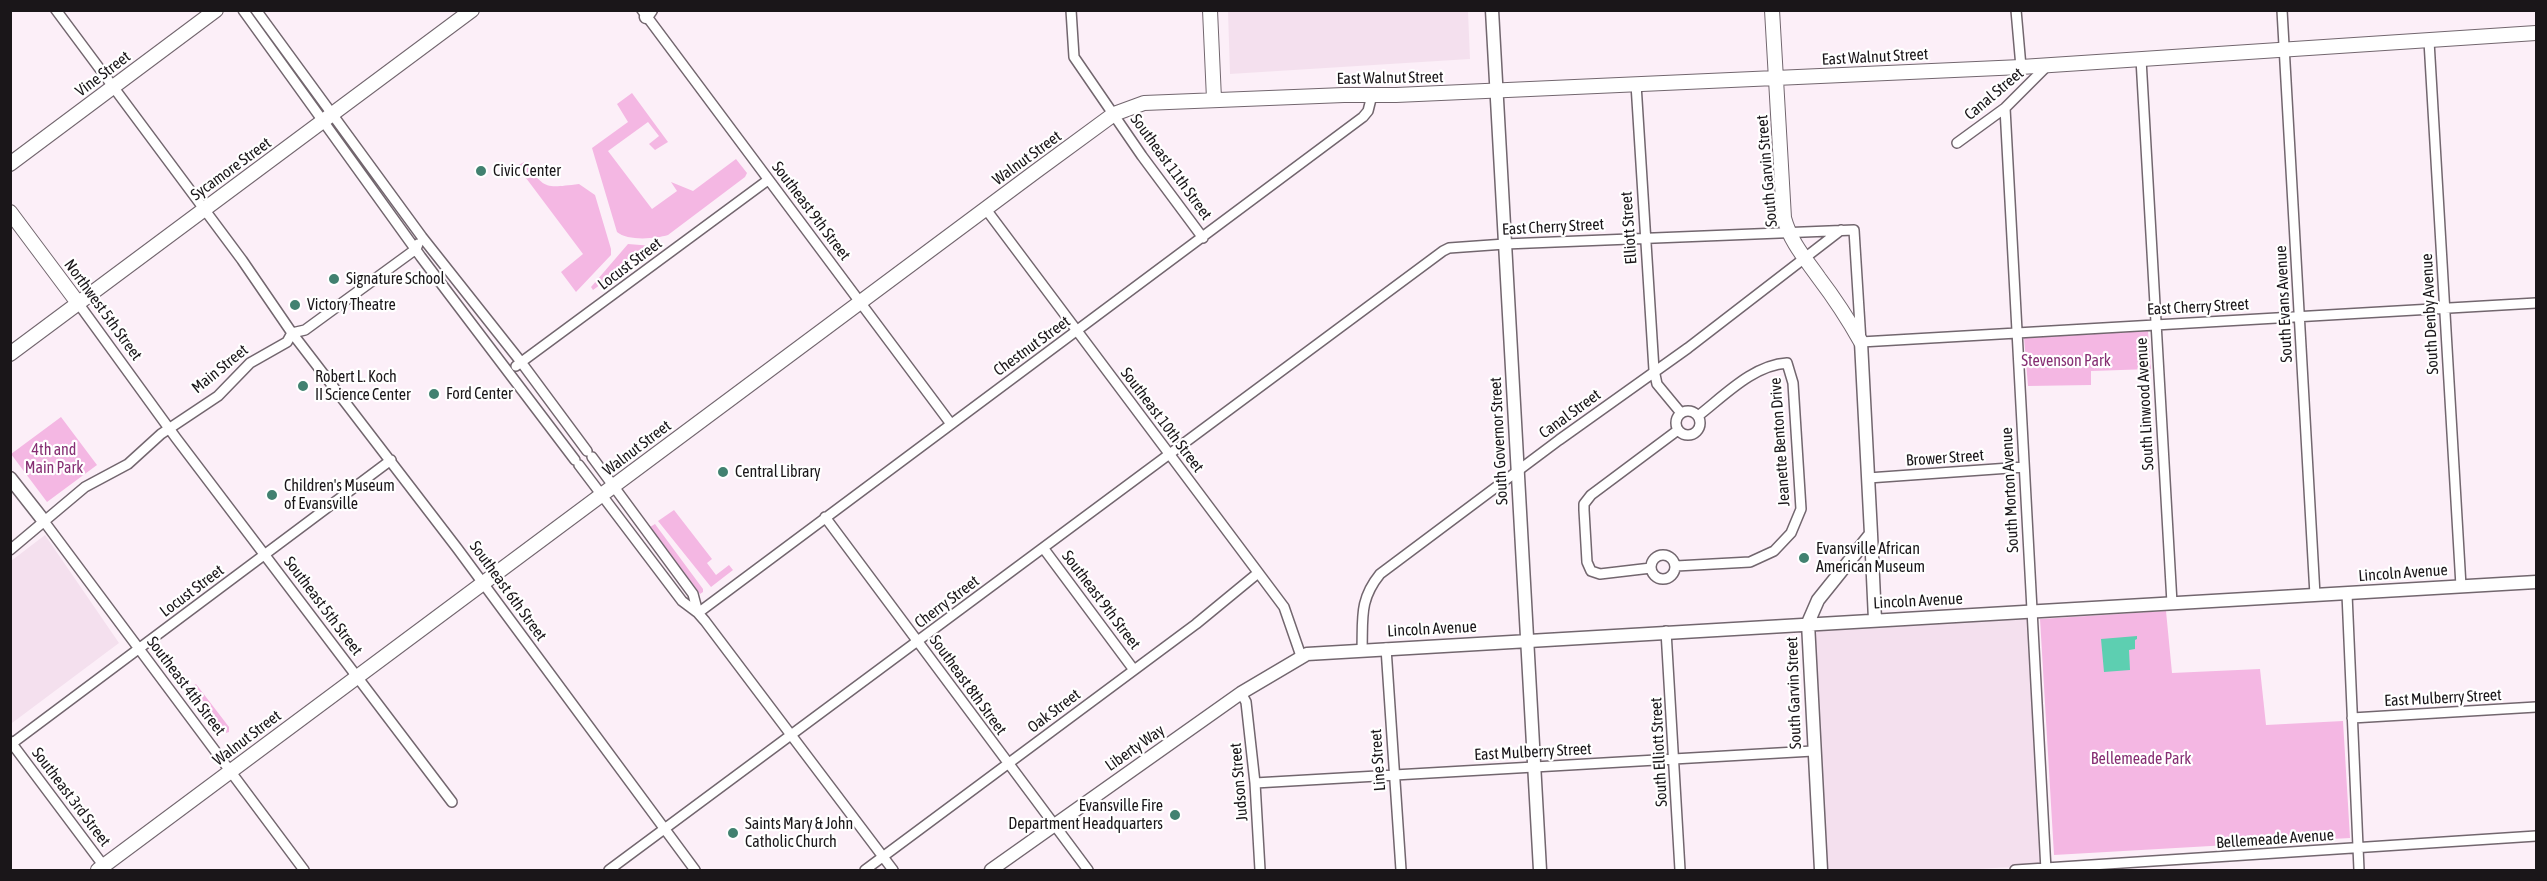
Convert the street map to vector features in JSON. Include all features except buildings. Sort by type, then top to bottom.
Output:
[{"type":"main road","name":"Vine Street","points":[[10,164],[216,10]]},
{"type":"main road","name":"Sycamore Street","points":[[10,354],[472,10]]},
{"type":"main road","points":[[1210,10],[1214,99]]},
{"type":"main road","name":"South Garvin Street","points":[[1772,10],[1784,218],[1788,231],[1804,259],[1847,316],[1861,342]]},
{"type":"main road","name":"East Walnut Street","points":[[1214,99],[1496,91],[2021,67],[2536,33]]},
{"type":"main road","name":"Walnut Street","points":[[103,869],[357,676],[1114,114],[1144,104],[1214,99]]},
{"type":"main road","name":"Northwest 5th Street","points":[[10,212],[78,303]]},
{"type":"street","name":"Southeast 6th Street","points":[[56,10],[292,333],[391,460],[695,870]]},
{"type":"street","points":[[243,10],[521,362],[693,594],[698,613]]},
{"type":"street","points":[[256,10],[416,249],[681,601],[698,613],[893,870]]},
{"type":"street","name":"Southeast 11th Street","points":[[1071,10],[1074,57],[1142,156],[1203,238]]},
{"type":"street","name":"South Governor Street","points":[[1492,10],[1540,870]]},
{"type":"street","points":[[2016,10],[2021,67]]},
{"type":"street","name":"South Evans Avenue","points":[[2282,10],[2315,595]]},
{"type":"street","name":"Southeast 9th Street","points":[[646,13],[951,424]]},
{"type":"street","name":"South Denby Avenue","points":[[2429,41],[2462,586]]},
{"type":"street","name":"South Linwood Avenue","points":[[2141,58],[2172,603]]},
{"type":"street","name":"Canal Street","points":[[1957,143],[2005,108],[2048,65]]},
{"type":"street","name":"Elliott Street","points":[[1636,84],[1654,370]]},
{"type":"street","name":"Chestnut Street","points":[[698,613],[1363,117],[1368,111],[1371,95]]},
{"type":"street","name":"South Morton Avenue","points":[[2005,108],[2045,869]]},
{"type":"street","name":"Locust Street","points":[[509,370],[768,180]]},
{"type":"street","name":"Southeast 10th Street","points":[[985,208],[1258,573],[1289,617],[1301,656]]},
{"type":"street","name":"East Cherry Street","points":[[1302,356],[1449,248],[1841,230]]},
{"type":"street","name":"Canal Street","points":[[1362,650],[1363,604],[1368,589],[1380,574],[1654,370],[1688,348],[1841,230]]},
{"type":"street","name":"South Garvin Street","points":[[1841,230],[1854,230],[1875,620]]},
{"type":"street","name":"Main Street","points":[[10,550],[92,481],[128,464],[170,427],[218,396],[250,363],[287,342],[292,333],[305,330],[416,249],[422,237]]},
{"type":"street","name":"Northwest 5th Street","points":[[78,303],[170,427]]},
{"type":"street","name":"East Cherry Street","points":[[1861,342],[2536,303]]},
{"type":"street","name":"Cherry Street","points":[[609,870],[1302,356]]},
{"type":"street","name":"Jeanette Benton Drive","points":[[1651,568],[1600,573],[1591,571],[1587,562],[1584,504],[1590,495],[1678,430],[1686,435],[1695,432],[1700,424],[1698,416],[1757,372],[1776,364],[1787,363],[1794,382],[1801,509],[1791,533],[1778,547],[1762,558],[1750,562],[1676,566]]},
{"type":"street","points":[[1654,370],[1657,384],[1681,413]]},
{"type":"street","points":[[1678,430],[1676,421],[1681,413],[1689,411],[1698,416]]},
{"type":"street","name":"Southeast 5th Street","points":[[170,427],[176,438],[266,553],[452,802]]},
{"type":"street","name":"Locust Street","points":[[11,743],[391,460]]},
{"type":"street","name":"Brower Street","points":[[1868,478],[2024,467]]},
{"type":"street","points":[[10,478],[43,520]]},
{"type":"street","name":"Southeast 8th Street","points":[[825,517],[1088,870]]},
{"type":"street","name":"Southeast 4th Street","points":[[43,520],[304,870]]},
{"type":"street","name":"South Garvin Street","points":[[1821,870],[1808,623],[1818,600],[1871,534]]},
{"type":"street","name":"Southeast 9th Street","points":[[1044,549],[1134,670]]},
{"type":"street","name":"Jeanette Benton Drive","points":[[1663,554],[1672,557],[1676,566],[1673,575],[1664,579],[1655,576],[1651,568],[1654,559],[1663,554]]},
{"type":"street","name":"Oak Street","points":[[865,870],[1134,670],[1258,573]]},
{"type":"street","name":"Lincoln Avenue","points":[[1301,656],[1386,648],[1666,631],[2536,582]]},
{"type":"street","points":[[2348,594],[2359,870]]},
{"type":"street","name":"South Elliott Street","points":[[1666,631],[1680,870]]},
{"type":"street","name":"Line Street","points":[[1386,648],[1401,870]]},
{"type":"street","name":"Liberty Way","points":[[992,870],[1241,693],[1301,656]]},
{"type":"street","name":"Judson Street","points":[[1241,693],[1246,702],[1255,783],[1260,870]]},
{"type":"street","name":"East Mulberry Street","points":[[2352,718],[2536,708]]},
{"type":"street","name":"Southeast 3rd Street","points":[[11,743],[103,869]]},
{"type":"street","name":"East Mulberry Street","points":[[1255,783],[1813,751]]},
{"type":"street","name":"Bellemeade Avenue","points":[[2015,870],[2536,836]]},
{"type":"shaded area","points":[[1228,11],[1468,11],[1470,59],[1230,74]]},
{"type":"shaded area","points":[[45,535],[119,643],[12,723],[11,561]]},
{"type":"shaded area","points":[[2027,617],[2044,865],[1962,870],[1824,870],[1810,627]]},
{"type":"shaded area","points":[[2137,636],[2135,649],[2129,650],[2130,670],[2104,672],[2101,639]]},
{"type":"green space","points":[[632,93],[668,142],[655,150],[649,144],[659,136],[648,122],[608,151],[652,209],[677,191],[671,182],[693,191],[736,159],[747,173],[745,177],[668,235],[634,238],[617,232],[592,148],[628,122],[617,104]]},
{"type":"green space","points":[[524,162],[537,178],[547,185],[579,184],[595,195],[611,255],[576,292],[561,272],[583,254],[517,166]]},
{"type":"green space","points":[[628,244],[653,246],[593,290],[591,287]]},
{"type":"green space","name":"Stevenson Park","points":[[2148,331],[2151,369],[2091,371],[2091,385],[2028,386],[2024,338]]},
{"type":"green space","name":"4th and Main Park","points":[[61,417],[97,465],[47,502],[11,454]]},
{"type":"green space","points":[[674,510],[712,559],[707,563],[716,575],[729,565],[733,570],[711,587],[658,521]]},
{"type":"green space","points":[[655,524],[703,592],[700,594],[650,527]]},
{"type":"green space","name":"Bellemeade Park","points":[[2166,611],[2172,673],[2260,669],[2266,725],[2343,721],[2350,838],[2054,855],[2040,619]]},
{"type":"green space","points":[[196,684],[229,727],[229,732],[226,733],[191,687]]},
{"type":"place","name":"Civic Center","points":[[481,171]]},
{"type":"place","name":"Signature School","points":[[334,279]]},
{"type":"place","name":"Victory Theatre","points":[[295,305]]},
{"type":"place","name":"Robert L. Koch II Science Center","points":[[303,386]]},
{"type":"place","name":"Ford Center","points":[[434,394]]},
{"type":"place","name":"Central Library","points":[[723,472]]},
{"type":"place","name":"Children's Museum of Evansville","points":[[272,495]]},
{"type":"place","name":"Evansville African American Museum","points":[[1804,558]]},
{"type":"place","name":"Evansville Fire Department Headquarters","points":[[1175,815]]},
{"type":"place","name":"Saints Mary & John Catholic Church","points":[[733,833]]}]
